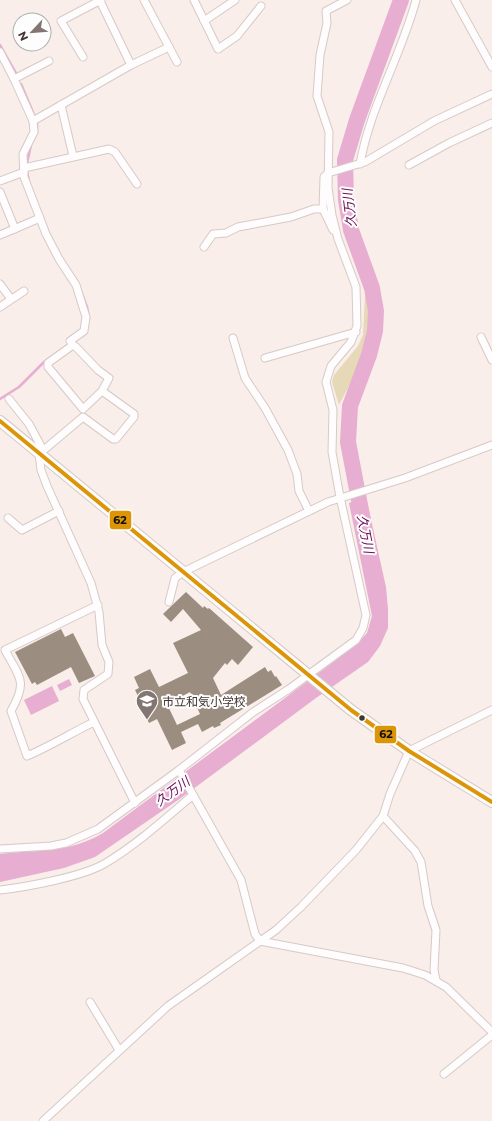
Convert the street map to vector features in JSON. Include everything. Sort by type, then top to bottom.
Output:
[{"type":"main road","points":[[0,421],[41,452],[309,677],[409,751],[492,802]]},
{"type":"street","points":[[83,57],[61,21],[100,0],[131,65]]},
{"type":"street","points":[[144,0],[176,62]]},
{"type":"street","points":[[194,0],[218,49],[237,36],[261,6]]},
{"type":"street","points":[[204,21],[235,0]]},
{"type":"street","points":[[338,239],[332,215],[329,132],[318,96],[319,70],[327,23],[326,11],[347,0]]},
{"type":"street","points":[[359,165],[369,123],[411,19],[416,0]]},
{"type":"street","points":[[455,0],[492,67]]},
{"type":"street","points":[[33,121],[131,65],[169,47]]},
{"type":"street","points":[[0,52],[33,121],[34,132],[23,154],[25,182],[59,259],[76,284],[86,317],[84,331],[70,341],[73,346],[76,347],[98,370],[109,378],[102,391],[83,409]]},
{"type":"street","points":[[14,79],[48,61]]},
{"type":"street","points":[[0,70],[7,66]]},
{"type":"street","points":[[0,849],[51,846],[78,839],[98,829],[180,772],[252,713],[309,677],[356,640],[363,628],[366,615],[343,496],[332,452],[333,410],[326,382],[331,366],[351,342],[356,332],[356,287],[338,239],[323,209],[324,177],[330,172],[359,165],[434,121],[492,94]]},
{"type":"street","points":[[61,105],[73,156]]},
{"type":"street","points":[[409,165],[449,142],[492,123]]},
{"type":"street","points":[[0,181],[24,170],[73,156],[109,149],[115,152],[137,184]]},
{"type":"street","points":[[0,192],[15,229]]},
{"type":"street","points":[[204,247],[213,234],[226,233],[238,227],[291,217],[314,209],[323,209]]},
{"type":"street","points":[[0,235],[40,218]]},
{"type":"street","points":[[0,284],[12,299]]},
{"type":"street","points":[[0,307],[24,291]]},
{"type":"street","points":[[265,358],[356,332]]},
{"type":"street","points":[[481,337],[490,351],[492,360]]},
{"type":"street","points":[[233,338],[245,378],[288,450],[297,474],[299,491],[308,511]]},
{"type":"street","points":[[73,346],[48,363],[48,367],[83,409],[83,417]]},
{"type":"street","points":[[83,417],[113,439],[116,439],[134,417],[134,414],[102,391]]},
{"type":"street","points":[[9,399],[29,424],[41,452],[41,470],[91,583],[98,605],[102,645],[109,669],[108,674],[104,678],[86,688],[83,692],[83,699],[135,803]]},
{"type":"street","points":[[41,452],[83,417]]},
{"type":"street","points":[[170,602],[175,578],[183,572],[308,511],[343,496],[405,478],[492,445]]},
{"type":"street","points":[[8,518],[22,530],[59,511]]},
{"type":"street","points":[[94,722],[69,734],[52,745],[27,756],[11,711],[20,692],[22,682],[5,650],[98,605]]},
{"type":"street","points":[[44,1121],[168,1006],[276,930],[323,884],[356,850],[383,816],[390,794],[409,751],[492,710]]},
{"type":"street","points":[[180,772],[241,880],[255,934],[260,941],[402,968],[436,980],[452,992],[492,1034],[444,1074]]},
{"type":"street","points":[[0,890],[62,878],[102,865],[157,825],[193,794]]},
{"type":"street","points":[[383,816],[415,851],[421,862],[428,906],[436,930],[434,970],[436,980]]},
{"type":"street","points":[[90,1002],[119,1050]]},
{"type":"shaded area","points":[[365,295],[370,309],[371,323],[369,337],[359,366],[339,405],[332,382],[334,375],[358,346],[363,335]]},
{"type":"water","points":[[366,497],[386,587],[388,609],[388,628],[380,646],[368,662],[316,698],[181,798],[95,857],[64,868],[0,882],[0,854],[65,848],[90,840],[103,833],[355,646],[367,633],[372,616],[349,503]]},
{"type":"water","points":[[69,679],[72,685],[60,691],[57,685]]},
{"type":"water","points":[[52,686],[59,701],[31,715],[24,700]]},
{"type":"building","points":[[186,592],[203,608],[204,606],[208,609],[209,608],[253,647],[238,665],[232,659],[227,665],[225,663],[213,678],[221,695],[265,667],[268,672],[271,670],[282,685],[220,723],[221,725],[214,728],[213,726],[202,732],[198,724],[181,732],[186,743],[172,750],[157,719],[149,723],[137,699],[139,698],[135,690],[139,688],[134,677],[150,669],[159,687],[188,673],[173,643],[201,630],[183,609],[171,622],[163,614]],"holes":[[[190,692],[200,714],[177,725],[167,704]]]},
{"type":"building","points":[[61,629],[65,637],[73,633],[95,676],[79,683],[71,667],[37,685],[35,682],[32,684],[15,652]]},
{"type":"waterway","name":"久万川","points":[[363,521],[348,442],[350,406],[369,355],[375,331],[376,311],[372,288],[351,230],[346,200],[345,160],[357,120],[401,0]]},
{"type":"waterway","points":[[0,45],[16,73]]},
{"type":"waterway","points":[[21,84],[35,117]]},
{"type":"waterway","points":[[37,124],[37,133]]},
{"type":"waterway","points":[[27,163],[31,145]]},
{"type":"waterway","points":[[27,171],[29,182]]},
{"type":"waterway","points":[[46,226],[50,236]]},
{"type":"waterway","points":[[82,294],[89,318]]},
{"type":"waterway","points":[[0,399],[19,387],[44,362],[68,345]]},
{"type":"transit line","name":"62","points":[[0,421],[351,710],[409,751],[492,802]]},
{"type":"place","name":"市立和気小学校","points":[[147,720]]}]
